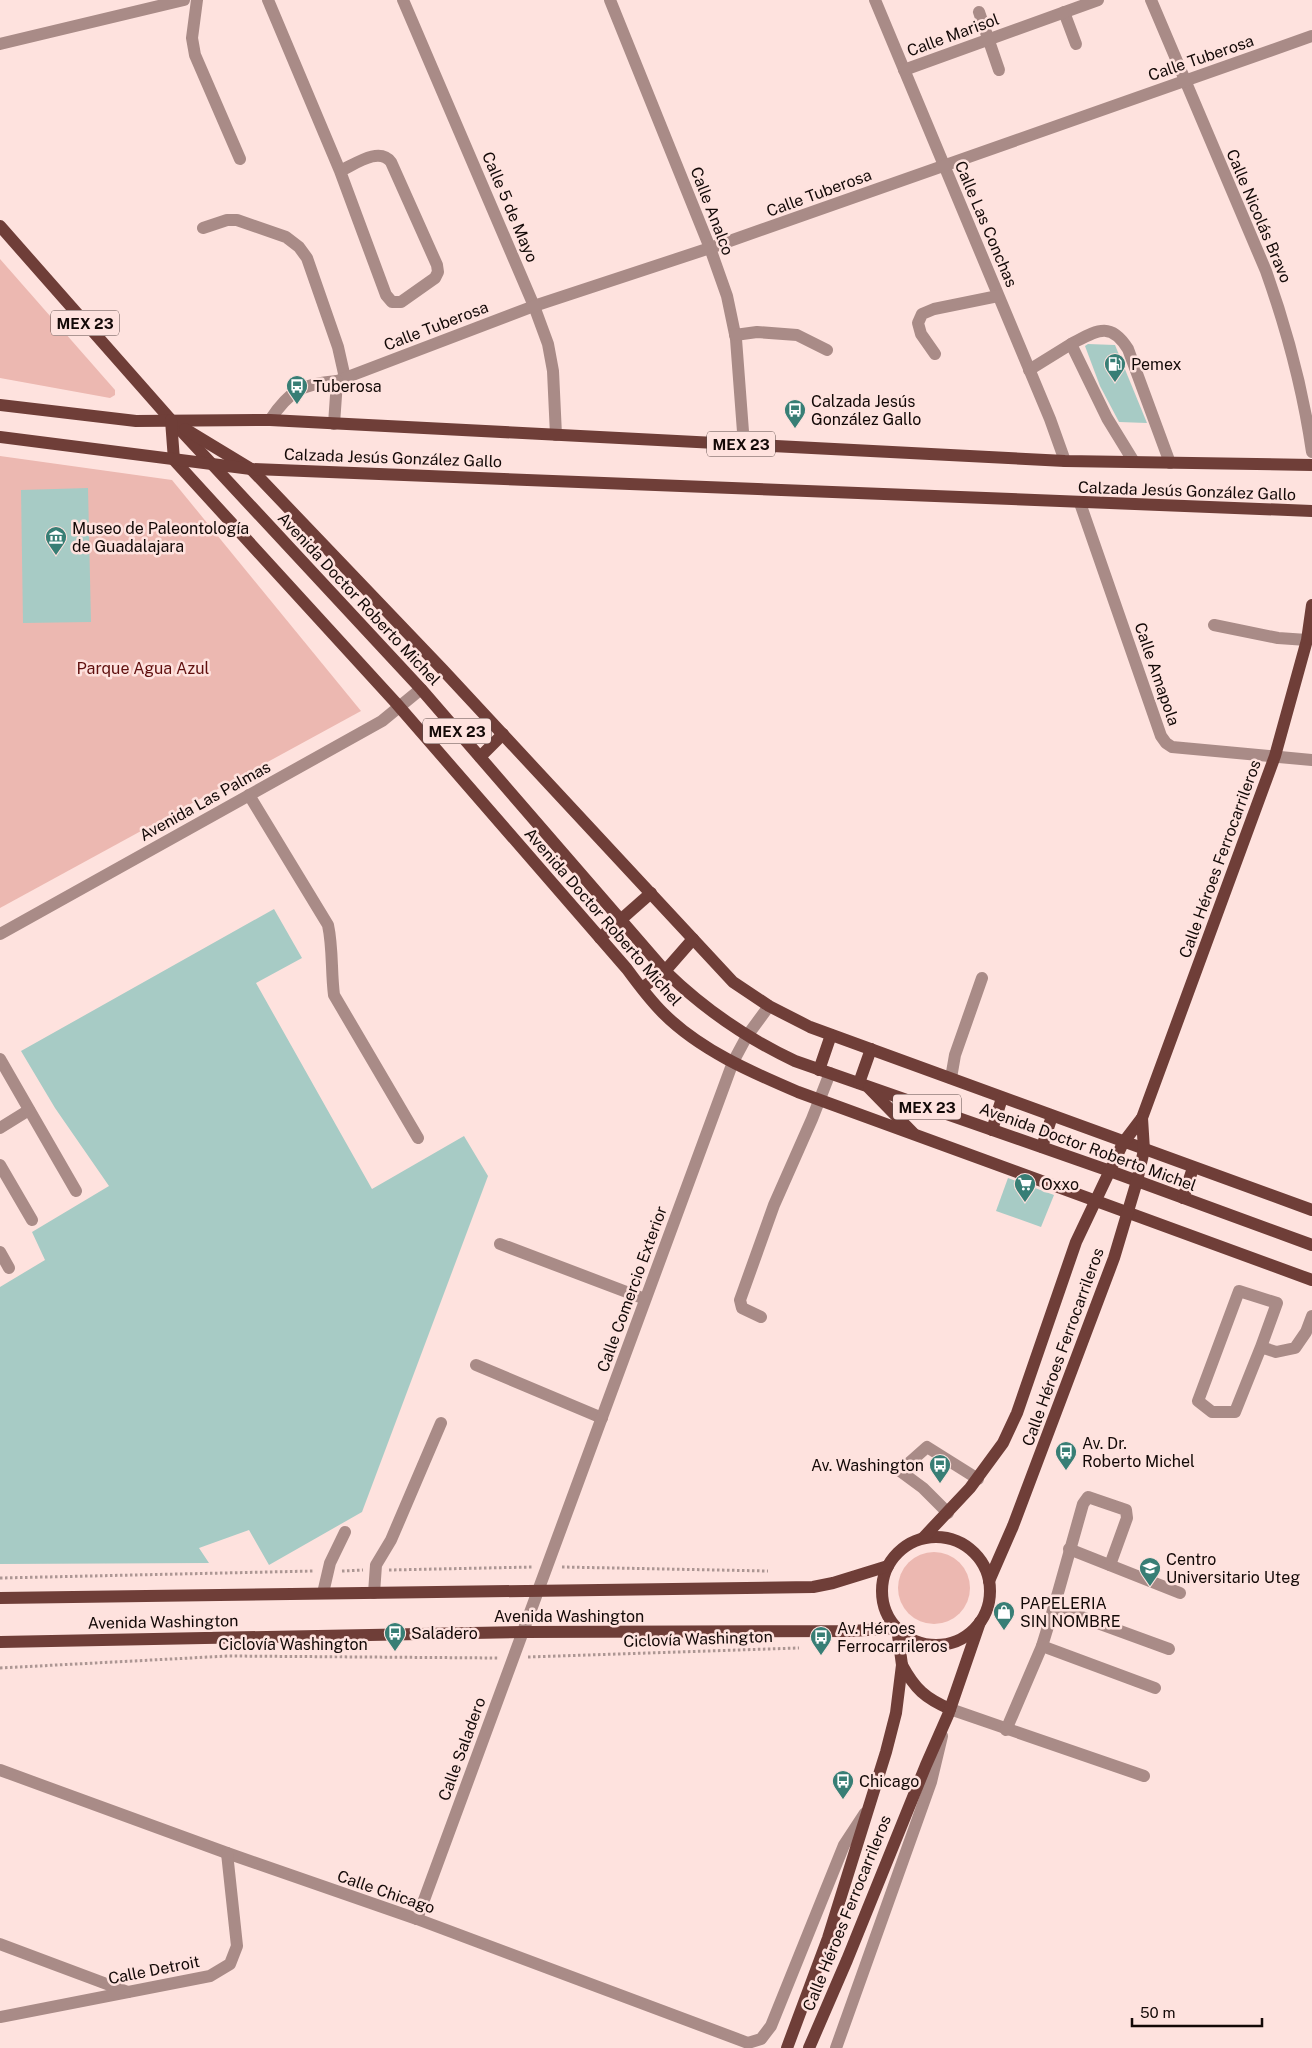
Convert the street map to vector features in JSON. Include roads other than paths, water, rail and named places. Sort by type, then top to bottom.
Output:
[{"type":"main road","name":"Avenida Doctor Roberto Michel","points":[[0,226],[171,420],[421,689],[665,971],[695,999],[747,1036],[788,1058],[1110,1171],[1312,1245]]},
{"type":"main road","name":"Calzada Jesús González Gallo","points":[[0,405],[136,421],[270,420],[1065,461],[1312,465]]},
{"type":"main road","name":"Avenida Doctor Roberto Michel","points":[[171,420],[251,469],[503,734],[733,982],[769,1006],[810,1027],[1312,1210]]},
{"type":"main road","points":[[0,436],[174,460],[171,420]]},
{"type":"main road","name":"Avenida Doctor Roberto Michel","points":[[174,460],[400,708],[664,1014],[698,1040],[733,1062],[765,1078],[820,1100],[1312,1280]]},
{"type":"main road","name":"Calzada Jesús González Gallo","points":[[174,460],[251,469],[1312,511]]},
{"type":"main road","name":"Calle Héroes Ferrocarrileros","points":[[923,1538],[978,1479],[1003,1443],[1017,1413],[1076,1242],[1123,1142],[1142,1118],[1276,756],[1307,640],[1312,606]]},
{"type":"main road","points":[[480,757],[503,734]]},
{"type":"main road","points":[[600,938],[622,921],[650,893]]},
{"type":"main road","points":[[642,988],[665,971],[693,939]]},
{"type":"main road","points":[[824,1071],[831,1035]]},
{"type":"main road","points":[[870,1049],[863,1085],[916,1135]]},
{"type":"main road","points":[[992,1130],[1002,1098]]},
{"type":"main road","points":[[1042,1147],[1052,1116]]},
{"type":"main road","name":"Calle Héroes Ferrocarrileros","points":[[990,1581],[1013,1526],[1114,1258],[1137,1181],[1144,1150],[1142,1118]]},
{"type":"main road","points":[[1183,1198],[1193,1168]]},
{"type":"main road","points":[[941,1537],[958,1541],[973,1550],[984,1564],[990,1581],[987,1609],[980,1622],[969,1633],[956,1641],[940,1644],[917,1641],[897,1628],[888,1615],[883,1599],[883,1582],[888,1566],[897,1554],[909,1544],[923,1538],[941,1537]]},
{"type":"main road","name":"Avenida Washington","points":[[0,1598],[813,1587],[834,1583],[888,1566]]},
{"type":"main road","name":"Calle Héroes Ferrocarrileros","points":[[809,2048],[949,1712],[980,1622]]},
{"type":"main road","name":"Calle Héroes Ferrocarrileros","points":[[788,2048],[828,1938],[896,1713],[902,1666],[897,1628]]},
{"type":"main road","name":"Avenida Washington","points":[[0,1642],[523,1632],[852,1631],[897,1628]]},
{"type":"main road","points":[[902,1666],[923,1695],[949,1712]]},
{"type":"street","points":[[0,44],[184,0]]},
{"type":"street","points":[[197,0],[192,38],[195,55],[240,159]]},
{"type":"street","points":[[268,0],[340,171],[386,295],[392,302],[401,302],[430,283],[436,278],[438,272],[437,265],[391,162],[387,157],[381,155],[374,156],[340,171]]},
{"type":"street","name":"Calle 5 de Mayo","points":[[403,0],[534,306],[548,344],[553,371],[556,435]]},
{"type":"street","name":"Calle Analco","points":[[610,0],[710,248],[727,296],[735,335],[744,444]]},
{"type":"street","name":"Calle Las Conchas","points":[[875,0],[1065,461]]},
{"type":"street","name":"Calle Marisol","points":[[904,70],[1098,0]]},
{"type":"street","name":"Calle Nicolás Bravo","points":[[1151,0],[1266,271],[1298,374],[1312,452]]},
{"type":"street","points":[[979,12],[999,70]]},
{"type":"street","points":[[1064,12],[1076,44]]},
{"type":"street","name":"Calle Tuberosa","points":[[270,420],[280,404],[291,394],[303,387],[341,379],[534,306],[710,248],[1312,36]]},
{"type":"street","points":[[203,228],[227,220],[237,220],[286,237],[299,247],[307,258],[338,346],[341,379],[334,424]]},
{"type":"street","points":[[935,354],[921,334],[918,323],[922,314],[934,309],[998,296]]},
{"type":"street","points":[[1029,370],[1098,330],[1110,330],[1120,337],[1128,349],[1170,463]]},
{"type":"street","points":[[735,335],[757,332],[797,335],[827,350]]},
{"type":"street","points":[[1071,344],[1107,418],[1134,462]]},
{"type":"street","name":"Calle Amapola","points":[[1080,503],[1161,736],[1166,744],[1172,747],[1312,760]]},
{"type":"street","points":[[1214,625],[1278,638],[1307,640]]},
{"type":"street","name":"Avenida Las Palmas","points":[[0,934],[382,721],[421,689]]},
{"type":"street","points":[[249,795],[328,925],[332,942],[334,996],[418,1138]]},
{"type":"street","points":[[951,1078],[955,1055],[982,978]]},
{"type":"street","name":"Calle Comercio Exterior","points":[[538,1591],[733,1062],[747,1036],[769,1006]]},
{"type":"street","points":[[0,1059],[76,1191]]},
{"type":"street","points":[[761,1318],[742,1308],[740,1300],[774,1205],[820,1100],[824,1071]]},
{"type":"street","points":[[0,1128],[29,1110]]},
{"type":"street","points":[[0,1165],[32,1220]]},
{"type":"street","points":[[500,1244],[645,1299]]},
{"type":"street","points":[[0,1252],[9,1268]]},
{"type":"street","points":[[1239,1290],[1277,1303],[1261,1347],[1235,1412],[1212,1412],[1198,1401],[1239,1290]]},
{"type":"street","points":[[1261,1347],[1276,1352],[1295,1348],[1306,1332],[1312,1316]]},
{"type":"street","points":[[476,1366],[602,1418]]},
{"type":"street","points":[[374,1593],[376,1565],[391,1540],[441,1423]]},
{"type":"street","points":[[948,1513],[923,1488],[900,1471],[927,1447],[978,1479]]},
{"type":"street","points":[[1006,1730],[1042,1646],[1069,1549],[1083,1504],[1088,1497],[1126,1510],[1127,1518],[1110,1565]]},
{"type":"street","points":[[323,1594],[327,1571],[344,1532]]},
{"type":"street","points":[[1069,1549],[1180,1592]]},
{"type":"street","name":"Calle Saladero","points":[[417,1919],[538,1591]]},
{"type":"street","points":[[1054,1608],[1169,1648]]},
{"type":"street","points":[[1042,1646],[1155,1688]]},
{"type":"street","points":[[836,2048],[931,1782],[949,1712],[1144,1776]]},
{"type":"street","name":"Calle Chicago","points":[[0,1770],[227,1853],[417,1919],[748,2043],[761,2039]]},
{"type":"street","name":"Calle Héroes Ferrocarrileros","points":[[761,2039],[771,2026],[844,1845],[869,1807]]},
{"type":"street","name":"Calle Detroit","points":[[0,2017],[210,1976],[230,1964],[237,1946],[227,1853]]},
{"type":"street","points":[[0,1944],[128,1992]]},
{"type":"place","name":"Pemex","points":[[1115,383]]},
{"type":"place","name":"Tuberosa","points":[[297,405]]},
{"type":"place","name":"Calzada Jesús González Gallo","points":[[795,429]]},
{"type":"place","name":"Museo de Paleontología de Guadalajara","points":[[56,556]]},
{"type":"place","name":"Oxxo","points":[[1025,1203]]},
{"type":"place","name":"Av. Dr. Roberto Michel","points":[[1066,1471]]},
{"type":"place","name":"Av. Washington","points":[[940,1484]]},
{"type":"place","name":"Centro Universitario Uteg","points":[[1150,1587]]},
{"type":"place","name":"PAPELERIA SIN NOMBRE","points":[[1004,1631]]},
{"type":"place","name":"Saladero","points":[[395,1652]]},
{"type":"place","name":"Av. Héroes Ferrocarrileros","points":[[821,1656]]},
{"type":"place","name":"Chicago","points":[[843,1800]]},
{"type":"park label","name":"Parque Agua Azul","points":[[143,668]]}]
